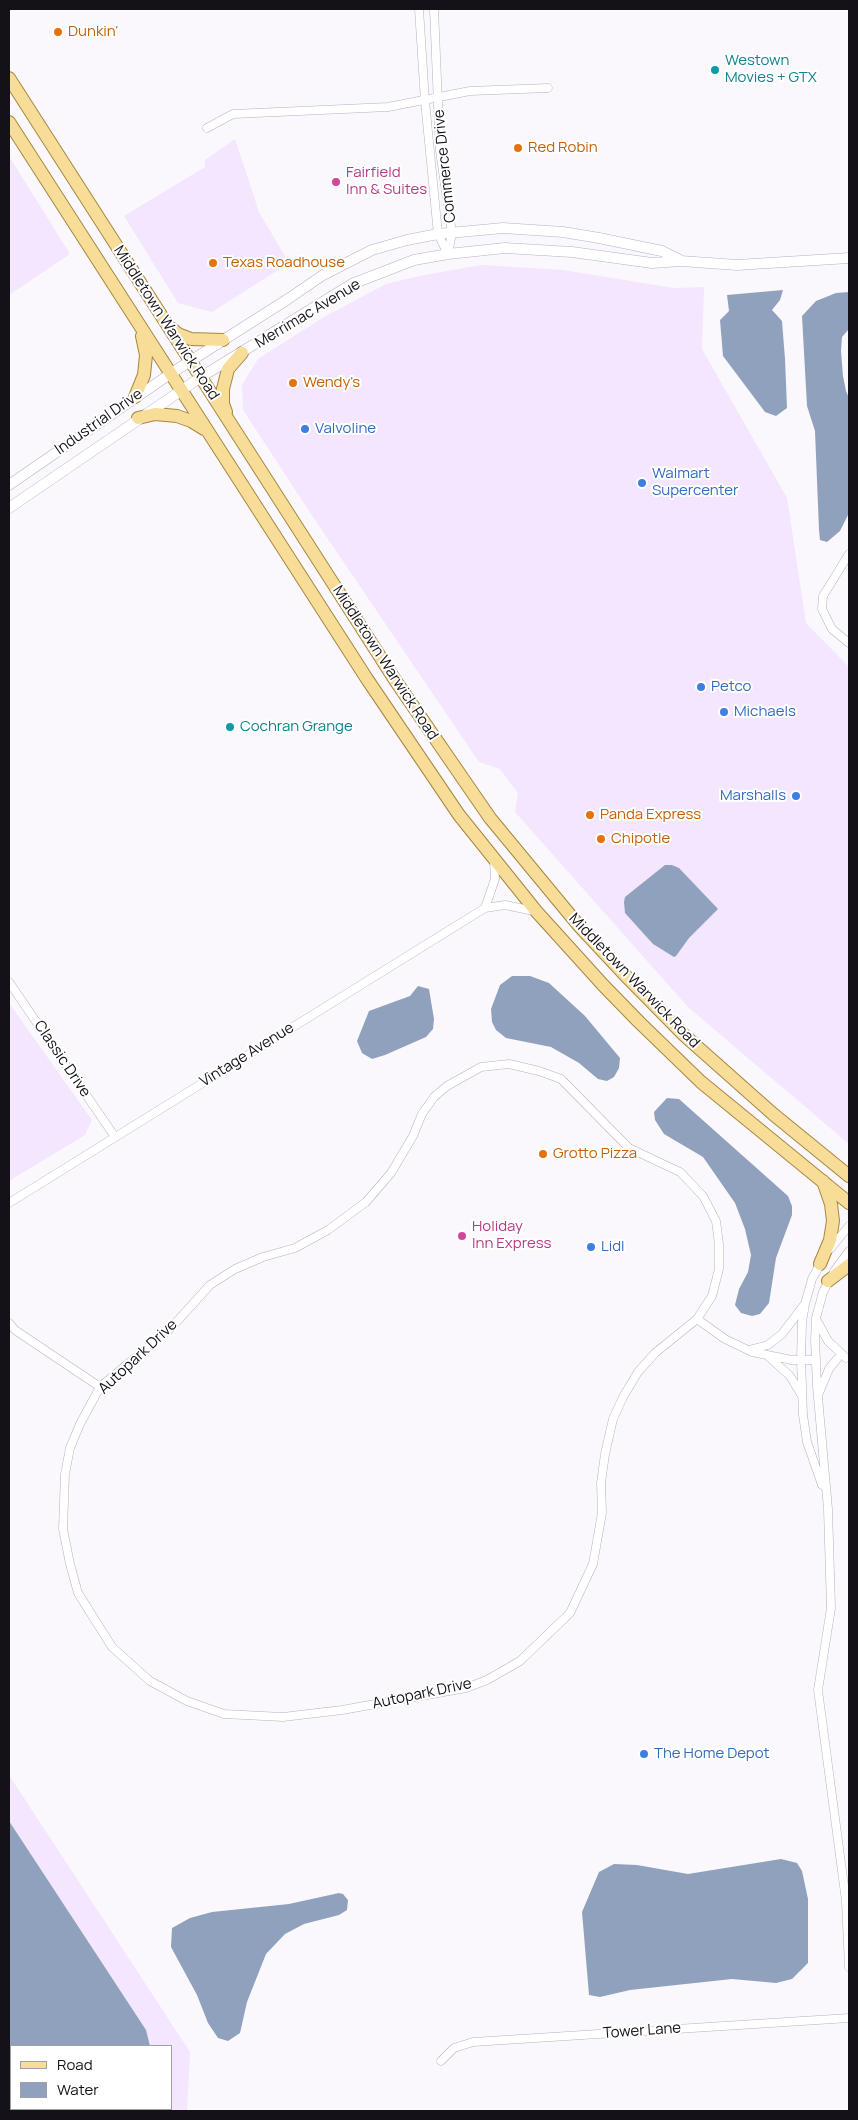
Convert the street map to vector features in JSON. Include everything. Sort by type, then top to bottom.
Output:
[{"type":"main road","name":"Middletown Warwick Road","points":[[9,78],[416,712],[457,773],[506,838],[580,927],[637,988],[729,1076],[849,1176]]},
{"type":"main road","name":"Middletown Warwick Road","points":[[9,122],[393,720],[439,788],[494,860],[536,911],[603,985],[701,1082],[849,1203]]},
{"type":"main road","points":[[167,325],[178,334],[191,338],[223,340]]},
{"type":"main road","points":[[135,397],[144,375],[146,355],[139,326]]},
{"type":"main road","points":[[229,421],[223,404],[223,389],[228,369],[242,353]]},
{"type":"main road","points":[[138,418],[155,414],[177,416],[207,430]]},
{"type":"main road","points":[[822,1154],[849,1164]]},
{"type":"main road","points":[[820,1264],[830,1240],[833,1222],[831,1204],[823,1181]]},
{"type":"main road","points":[[828,1281],[849,1264]]},
{"type":"street","name":"Commerce Drive","points":[[419,9],[425,101],[438,234],[448,254]]},
{"type":"street","name":"Commerce Drive","points":[[434,9],[440,150],[452,233],[448,254]]},
{"type":"street","points":[[206,128],[233,114],[388,107],[470,91],[548,88]]},
{"type":"street","name":"Merrimac Avenue","points":[[191,362],[323,275],[372,250],[407,240],[438,234],[503,228],[563,232],[662,251],[681,261]]},
{"type":"street","name":"Merrimac Avenue","points":[[181,391],[352,284],[414,260],[448,254],[505,248],[572,252],[652,263],[681,261],[737,265],[849,258]]},
{"type":"street","name":"Industrial Drive","points":[[9,485],[135,397],[191,362]]},
{"type":"street","name":"Industrial Drive","points":[[9,508],[138,418],[181,391]]},
{"type":"street","points":[[849,554],[823,596],[822,609],[832,628],[849,643]]},
{"type":"street","points":[[485,908],[495,879],[494,860]]},
{"type":"street","name":"Vintage Avenue","points":[[9,1203],[485,908],[505,905],[520,906],[536,911]]},
{"type":"street","name":"Classic Drive","points":[[9,982],[115,1137]]},
{"type":"street","name":"Autopark Drive","points":[[509,1064],[539,1071],[561,1079],[629,1148],[680,1172],[703,1196],[716,1220],[719,1244],[719,1269],[712,1296],[697,1319],[655,1352],[638,1372],[623,1397],[613,1419],[605,1454],[601,1483],[602,1513],[593,1564],[570,1613],[520,1661],[486,1680],[466,1688],[342,1710],[283,1717],[224,1714],[187,1701],[150,1681],[112,1647],[78,1593],[63,1529],[65,1474],[70,1448],[100,1387],[171,1328],[210,1285],[235,1269],[263,1257],[295,1248],[328,1230],[366,1202],[391,1174],[413,1136],[422,1114],[434,1098],[446,1086],[481,1067],[509,1064]]},
{"type":"street","points":[[828,1509],[807,1442],[801,1360],[805,1304],[812,1278],[820,1264],[849,1226]]},
{"type":"street","points":[[849,1251],[828,1281],[816,1318],[816,1360],[828,1509],[831,1608],[818,1690],[846,1901],[849,1968]]},
{"type":"street","points":[[748,1350],[768,1345],[782,1334],[805,1304]]},
{"type":"street","points":[[816,1318],[828,1341],[846,1358]]},
{"type":"street","points":[[697,1319],[724,1339],[748,1350],[801,1360],[816,1360]]},
{"type":"street","points":[[9,1323],[15,1330],[100,1387]]},
{"type":"street","points":[[766,1354],[790,1376],[803,1398]]},
{"type":"street","points":[[818,1397],[829,1369],[837,1359]]},
{"type":"street","name":"Tower Lane","points":[[441,2061],[454,2048],[473,2042],[849,2018]]},
{"type":"shaded area","points":[[235,139],[259,212],[289,263],[212,312],[178,303],[124,216],[205,167],[205,160]]},
{"type":"shaded area","points":[[9,156],[70,254],[9,295]]},
{"type":"shaded area","points":[[481,265],[563,270],[674,288],[704,287],[702,349],[787,498],[806,623],[849,667],[849,1144],[688,1007],[515,812],[518,793],[500,769],[479,762],[243,410],[242,385],[258,359],[324,317],[386,284]]},
{"type":"shaded area","points":[[9,1003],[92,1120],[85,1135],[9,1181]]},
{"type":"shaded area","points":[[9,1775],[190,2052],[187,2111],[9,2111]]},
{"type":"water","points":[[783,290],[780,300],[772,310],[782,321],[787,408],[776,416],[765,412],[723,356],[720,320],[729,311],[727,295]]},
{"type":"water","points":[[849,292],[849,329],[842,337],[841,351],[843,376],[849,398],[849,513],[840,531],[827,542],[820,540],[815,431],[807,406],[802,316],[816,301],[836,293]]},
{"type":"water","points":[[665,865],[679,868],[718,909],[689,938],[674,957],[653,944],[625,913],[625,897]]},
{"type":"water","points":[[512,976],[530,976],[549,983],[585,1016],[620,1058],[619,1068],[614,1077],[607,1081],[598,1079],[579,1063],[551,1047],[506,1038],[496,1030],[492,1022],[491,1009],[500,985]]},
{"type":"water","points":[[418,986],[429,989],[434,1019],[433,1029],[426,1037],[385,1055],[372,1059],[362,1053],[357,1041],[369,1011],[410,996]]},
{"type":"water","points":[[667,1098],[679,1099],[788,1196],[792,1206],[792,1215],[776,1258],[769,1303],[760,1314],[752,1316],[741,1313],[735,1305],[739,1289],[748,1272],[751,1255],[745,1229],[735,1203],[703,1157],[664,1134],[655,1120],[654,1112]]},
{"type":"water","points":[[9,1821],[146,2030],[150,2045],[10,2045],[10,2110],[160,2111],[9,2111]]},
{"type":"water","points":[[781,1859],[797,1863],[802,1871],[808,1899],[808,1963],[792,1979],[776,1983],[732,1979],[630,1990],[600,1997],[589,1995],[582,1912],[599,1872],[614,1864],[637,1865],[688,1874]]},
{"type":"water","points":[[339,1893],[343,1894],[348,1900],[347,1910],[339,1915],[304,1924],[285,1934],[266,1954],[247,2002],[240,2033],[228,2041],[218,2038],[208,2023],[197,1995],[171,1947],[172,1928],[190,1918],[212,1912],[289,1904]]},
{"type":"place","name":"Dunkin'","points":[[58,32]]},
{"type":"place","name":"Westown Movies + GTX","points":[[715,70]]},
{"type":"place","name":"Red Robin","points":[[518,148]]},
{"type":"place","name":"Fairfield Inn & Suites","points":[[336,182]]},
{"type":"place","name":"Texas Roadhouse","points":[[213,263]]},
{"type":"place","name":"Wendy's","points":[[293,383]]},
{"type":"place","name":"Valvoline","points":[[305,429]]},
{"type":"place","name":"Walmart Supercenter","points":[[642,483]]},
{"type":"place","name":"Petco","points":[[701,687]]},
{"type":"place","name":"Michaels","points":[[724,712]]},
{"type":"place","name":"Cochran Grange","points":[[230,727]]},
{"type":"place","name":"Marshalls","points":[[796,796]]},
{"type":"place","name":"Panda Express","points":[[590,815]]},
{"type":"place","name":"Chipotle","points":[[601,839]]},
{"type":"place","name":"Grotto Pizza","points":[[543,1154]]},
{"type":"place","name":"Holiday Inn Express","points":[[462,1236]]},
{"type":"place","name":"Lidl","points":[[591,1247]]},
{"type":"place","name":"The Home Depot","points":[[644,1754]]}]
